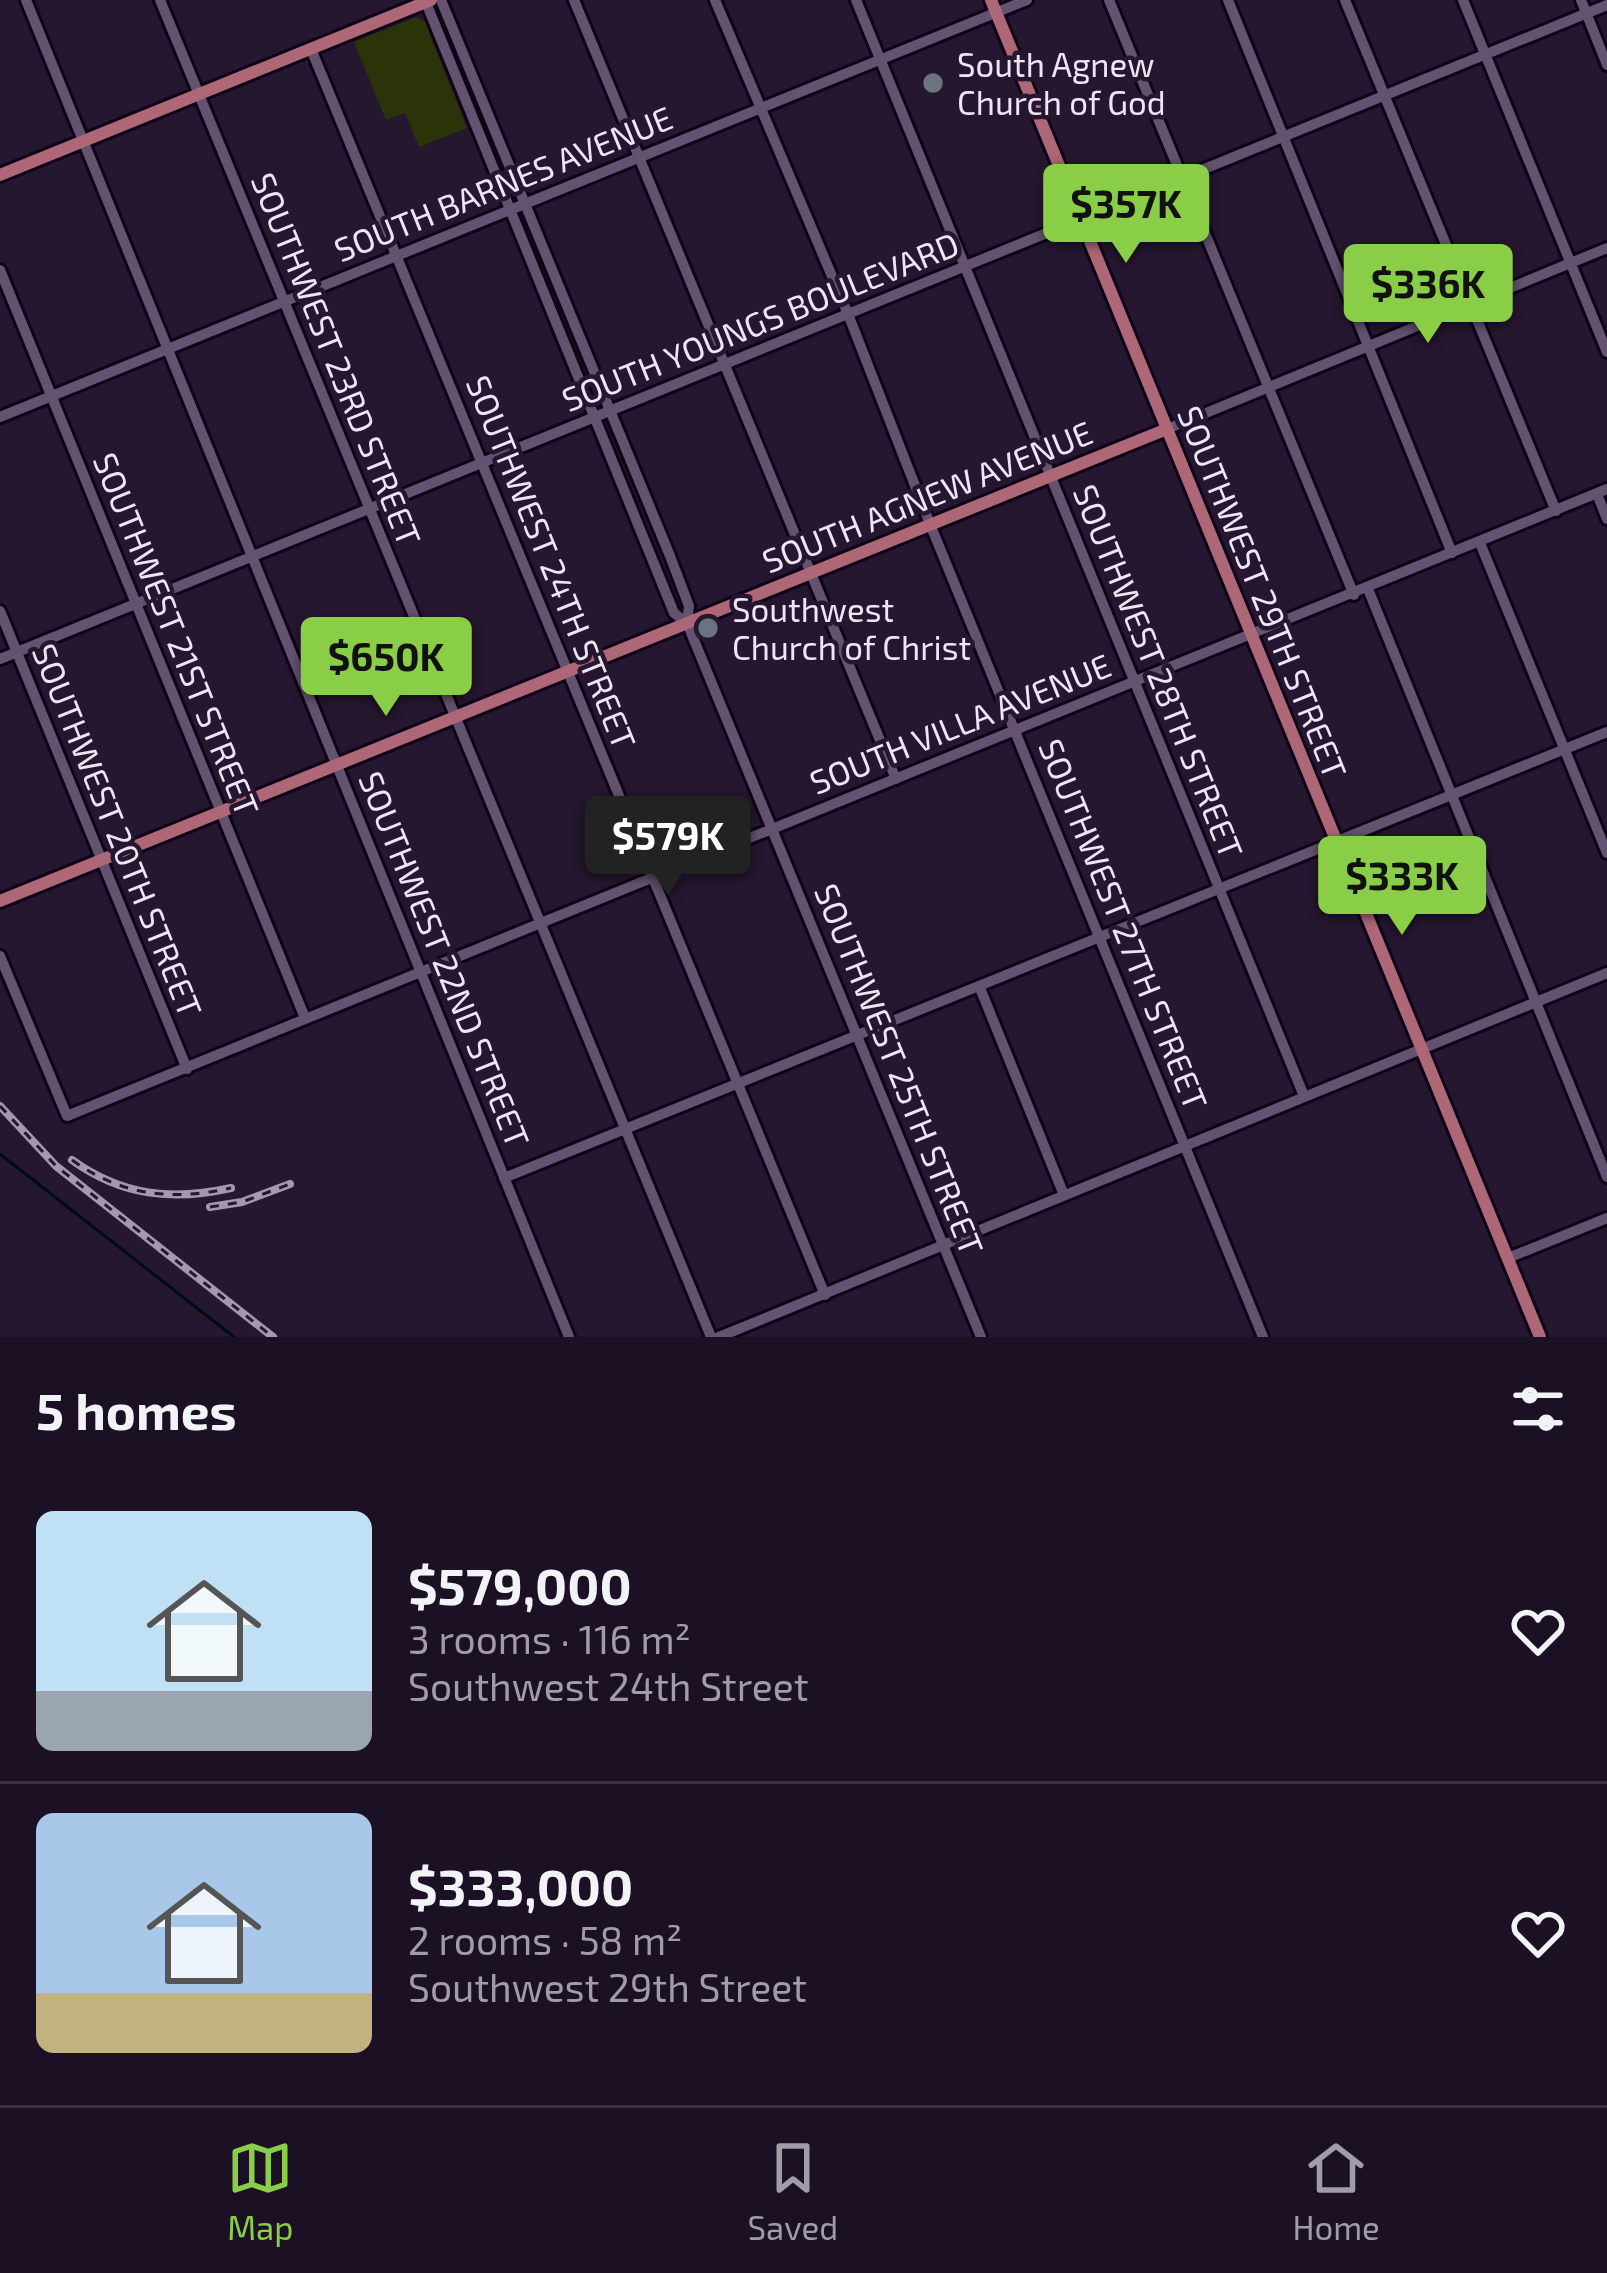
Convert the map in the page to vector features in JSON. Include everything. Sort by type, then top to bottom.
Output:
[{"type":"main road","points":[[0,175],[427,1]]},
{"type":"main road","name":"SOUTHWEST 29TH STREET","points":[[993,7],[1540,1337]]},
{"type":"main road","name":"SOUTH AGNEW AVENUE","points":[[0,901],[1167,429]]},
{"type":"street","name":"SOUTHWEST 22ND STREET","points":[[26,0],[569,1337]]},
{"type":"street","name":"SOUTHWEST 23RD STREET","points":[[160,0],[453,718],[715,1337]]},
{"type":"street","name":"SOUTHWEST 25TH STREET","points":[[441,0],[689,606],[687,622],[981,1337]]},
{"type":"street","points":[[574,0],[896,779]]},
{"type":"street","name":"SOUTHWEST 27TH STREET","points":[[715,0],[848,314],[929,524],[1263,1337]]},
{"type":"street","name":"SOUTHWEST 28TH STREET","points":[[856,0],[1304,1096]]},
{"type":"street","name":"SOUTH BARNES AVENUE","points":[[0,417],[880,60],[993,7],[1027,0]]},
{"type":"street","points":[[1109,0],[1354,595]]},
{"type":"street","points":[[1228,0],[1453,553]]},
{"type":"street","points":[[1345,0],[1556,511]]},
{"type":"street","points":[[1462,0],[1607,352]]},
{"type":"street","points":[[1581,0],[1607,65]]},
{"type":"street","name":"SOUTHWEST 25TH STREET","points":[[427,1],[674,613],[687,622]]},
{"type":"street","name":"SOUTH YOUNGS BOULEVARD","points":[[0,659],[1607,5]]},
{"type":"street","name":"SOUTHWEST 24TH STREET","points":[[311,49],[825,1295]]},
{"type":"street","name":"SOUTH AGNEW AVENUE","points":[[1167,429],[1607,248]]},
{"type":"street","name":"SOUTHWEST 21ST STREET","points":[[0,270],[305,1018]]},
{"type":"street","points":[[1602,491],[1607,519]]},
{"type":"street","name":"SOUTH VILLA AVENUE","points":[[0,956],[67,1117],[1602,491]]},
{"type":"street","points":[[1480,543],[1607,853]]},
{"type":"street","points":[[1368,589],[1607,1177]]},
{"type":"street","name":"SOUTHWEST 20TH STREET","points":[[0,611],[187,1069]]},
{"type":"street","points":[[505,1178],[1607,732]]},
{"type":"street","points":[[715,1337],[1607,974]]},
{"type":"street","points":[[980,988],[1064,1195]]},
{"type":"street","points":[[1508,1258],[1607,1218]]},
{"type":"green space","points":[[416,17],[425,22],[467,128],[419,147],[405,113],[386,120],[354,42]]},
{"type":"waterway","points":[[0,1154],[234,1337]]},
{"type":"railway","points":[[0,1106],[56,1166],[273,1337]]},
{"type":"railway","points":[[72,1160],[110,1181],[148,1192],[188,1194],[231,1188]]},
{"type":"railway","points":[[210,1207],[242,1202],[290,1184]]},
{"type":"place","name":"South Agnew Church of God","points":[[933,83]]},
{"type":"place","name":"Southwest Church of Christ","points":[[708,628]]}]
